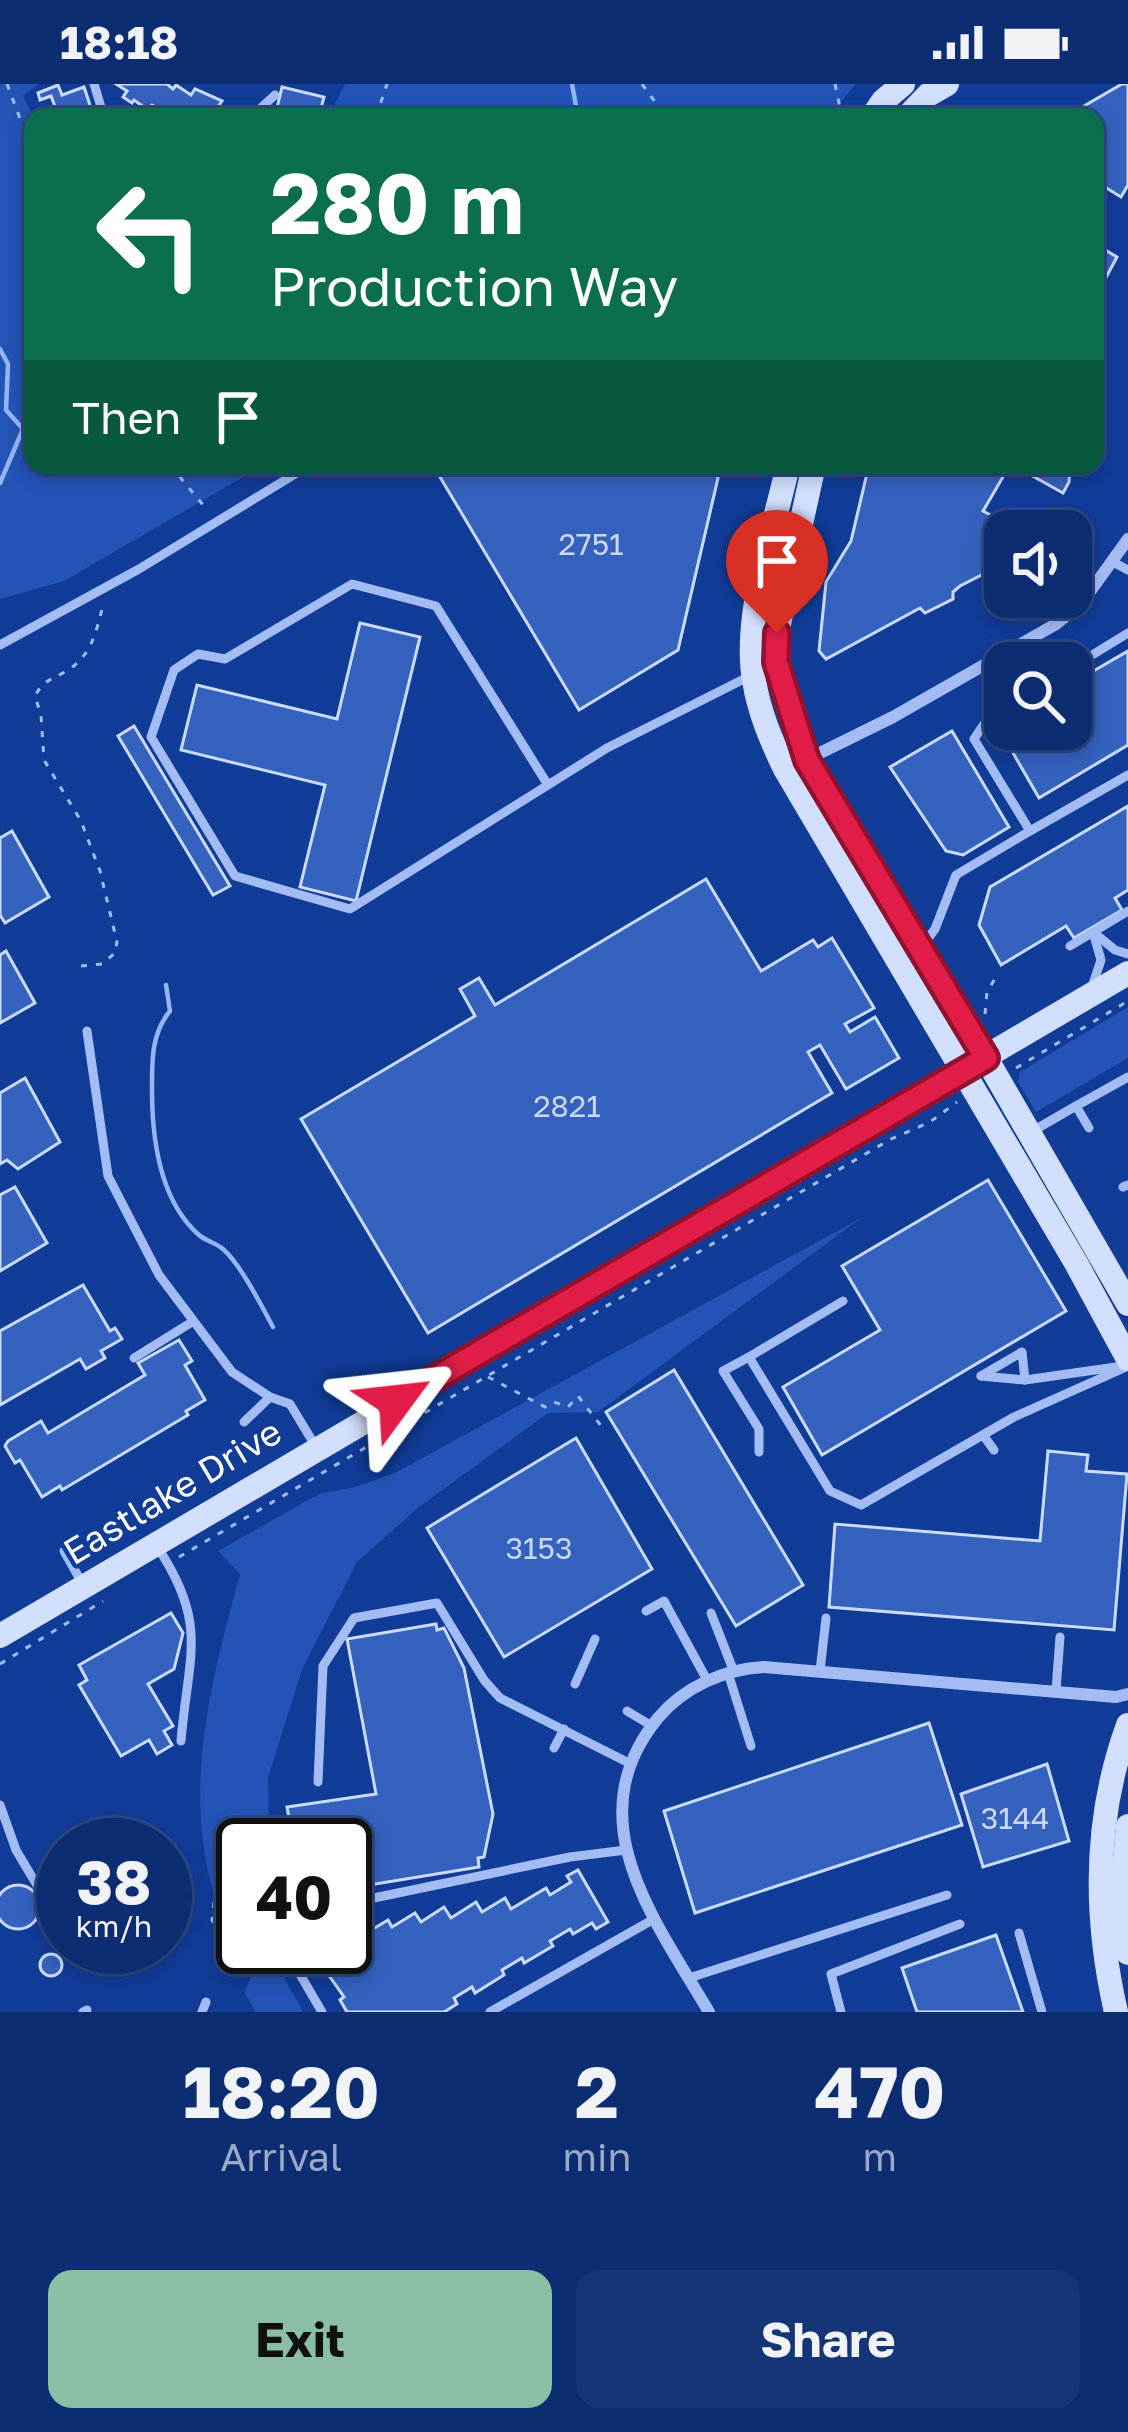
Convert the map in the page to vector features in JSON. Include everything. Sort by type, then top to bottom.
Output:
[{"type":"street","points":[[878,108],[883,100],[915,93]]},
{"type":"street","points":[[786,474],[755,609],[752,675],[762,717],[919,949],[1128,1304]]},
{"type":"street","points":[[812,474],[777,633],[778,667],[796,765],[1128,1363]]},
{"type":"street","points":[[796,765],[1026,644],[1081,604],[1128,539]]},
{"type":"street","name":"Eastlake Drive","points":[[0,1636],[84,1586],[162,1553],[316,1447],[1128,973]]},
{"type":"street","points":[[709,2012],[654,1919],[626,1850],[620,1807],[631,1764],[652,1726],[675,1701],[707,1681],[764,1667],[1128,1694]]},
{"type":"street","points":[[1116,2012],[1104,1953],[1101,1858],[1107,1796],[1128,1725]]},
{"type":"street","points":[[1128,1826],[1122,1894],[1128,1953]]},
{"type":"lane","points":[[261,108],[275,95]]},
{"type":"lane","points":[[0,645],[109,586],[295,474]]},
{"type":"lane","points":[[1113,562],[1128,570]]},
{"type":"lane","points":[[548,784],[436,606],[352,584],[225,659],[198,654],[174,670],[151,737],[235,876],[350,909],[607,748],[752,675],[778,667]]},
{"type":"lane","points":[[1092,655],[1128,633]]},
{"type":"lane","points":[[984,724],[974,739],[1030,831]]},
{"type":"lane","points":[[919,949],[935,929],[956,875],[1128,775]]},
{"type":"lane","points":[[1070,946],[1128,911]]},
{"type":"lane","points":[[1093,932],[1128,954]]},
{"type":"lane","points":[[1089,997],[1101,960],[1093,932]]},
{"type":"lane","points":[[87,1030],[108,1177],[159,1275],[232,1372],[290,1404],[316,1447]]},
{"type":"lane","points":[[1030,1133],[1128,1076]]},
{"type":"lane","points":[[1076,1106],[1089,1128]]},
{"type":"lane","points":[[759,1452],[759,1429],[723,1371],[843,1301]]},
{"type":"lane","points":[[134,1358],[192,1322]]},
{"type":"lane","points":[[1025,1380],[1022,1352],[981,1376],[1025,1380],[1128,1363]]},
{"type":"lane","points":[[749,1357],[830,1491],[861,1505],[983,1435],[1128,1363]]},
{"type":"lane","points":[[244,1422],[270,1397]]},
{"type":"lane","points":[[983,1435],[994,1450]]},
{"type":"lane","points":[[64,1551],[84,1586]]},
{"type":"lane","points":[[162,1553],[182,1586],[193,1631],[181,1741]]},
{"type":"lane","points":[[646,1611],[664,1601],[707,1681]]},
{"type":"lane","points":[[318,1782],[323,1666],[354,1618],[437,1603],[500,1698],[631,1764]]},
{"type":"lane","points":[[711,1613],[751,1747]]},
{"type":"lane","points":[[820,1671],[826,1618]]},
{"type":"lane","points":[[1056,1690],[1060,1637]]},
{"type":"lane","points":[[575,1684],[596,1640]]},
{"type":"lane","points":[[627,1711],[652,1726]]},
{"type":"lane","points":[[554,1748],[564,1729]]},
{"type":"lane","points":[[0,1804],[16,1850],[36,1884]]},
{"type":"lane","points":[[372,1898],[626,1850]]},
{"type":"lane","points":[[689,1978],[947,1895]]},
{"type":"lane","points":[[490,2012],[654,1919]]},
{"type":"lane","points":[[841,2012],[831,1974],[960,1924]]},
{"type":"lane","points":[[1019,1933],[1042,2012]]},
{"type":"lane","points":[[300,1974],[322,2012]]},
{"type":"path","points":[[4,85],[24,132]]},
{"type":"path","points":[[178,474],[217,521]]},
{"type":"path","points":[[81,965],[102,964],[115,953],[116,942],[100,871],[80,821],[44,760],[41,715],[34,696],[42,682],[69,670],[92,647],[109,586]]},
{"type":"path","points":[[985,1022],[987,992],[995,976]]},
{"type":"path","points":[[1012,1069],[1128,1001]]},
{"type":"path","points":[[162,1553],[487,1376],[891,1139],[930,1122],[957,1102]]},
{"type":"path","points":[[487,1376],[545,1408],[554,1402],[568,1407],[578,1396],[605,1431]]},
{"type":"path","points":[[0,1664],[109,1595]]},
{"type":"path","points":[[214,1903],[216,1928]]},
{"type":"shaded area","points":[[0,84],[38,84],[23,96],[29,108],[24,108],[24,474],[248,474],[64,581],[0,599]]},
{"type":"shaded area","points":[[345,84],[856,84],[836,108],[333,108]]},
{"type":"shaded area","points":[[1128,1007],[1128,1058],[1036,1112],[1018,1082],[1020,1072]]},
{"type":"shaded area","points":[[861,1218],[598,1412],[548,1413],[419,1507],[357,1562],[303,1667],[268,1778],[269,1818],[216,1818],[216,1896],[204,1848],[201,1769],[212,1690],[240,1574],[218,1551],[319,1494],[395,1473]]},
{"type":"shaded area","points":[[253,1974],[282,1974],[303,2012],[256,2012],[244,1992]]},
{"type":"building","points":[[116,84],[167,84],[173,89],[176,85],[191,95],[195,89],[222,101],[217,108],[145,108],[123,97],[127,91]]},
{"type":"building","points":[[1128,84],[1128,185],[1121,197],[1104,187],[1104,108],[1081,108]]},
{"type":"building","points":[[58,85],[62,95],[84,87],[91,108],[56,108],[51,96],[40,100],[38,93]]},
{"type":"building","points":[[282,87],[324,97],[321,108],[277,108]]},
{"type":"building","points":[[1104,249],[1117,257],[1104,281]]},
{"type":"building","points":[[716,474],[678,650],[579,710],[440,477]]},
{"type":"building","points":[[867,474],[1005,474],[983,511],[984,574],[960,586],[953,599],[925,613],[920,608],[826,659],[819,651],[826,582],[851,541]]},
{"type":"building","points":[[1029,474],[1069,474],[1063,493]]},
{"type":"building","points":[[360,623],[420,637],[356,901],[300,887],[325,785],[181,750],[197,685],[337,719]]},
{"type":"building","points":[[1128,651],[1128,745],[1039,798],[1011,750],[1092,750],[1092,672]]},
{"type":"building","points":[[134,726],[230,886],[213,895],[118,736]]},
{"type":"building","points":[[952,731],[1009,827],[963,855],[946,851],[890,767]]},
{"type":"building","points":[[1128,806],[1128,890],[1115,898],[1122,910],[1074,938],[1066,926],[1001,965],[979,925],[990,887]]},
{"type":"building","points":[[12,831],[49,897],[5,923],[0,915],[0,838]]},
{"type":"building","points":[[706,879],[761,971],[813,940],[818,947],[832,938],[874,1008],[845,1024],[850,1032],[875,1017],[899,1058],[846,1089],[820,1045],[808,1052],[832,1093],[428,1333],[301,1119],[475,1016],[460,989],[479,978],[495,1005]]},
{"type":"building","points":[[6,951],[35,1003],[0,1023],[0,955]]},
{"type":"building","points":[[25,1078],[60,1142],[18,1169],[7,1160],[0,1164],[0,1093]]},
{"type":"building","points":[[988,1180],[1066,1311],[822,1455],[783,1387],[880,1330],[842,1266]]},
{"type":"building","points":[[15,1187],[47,1243],[0,1271],[0,1195]]},
{"type":"building","points":[[83,1285],[110,1331],[115,1328],[122,1339],[101,1351],[105,1358],[86,1369],[80,1359],[0,1405],[0,1331]]},
{"type":"building","points":[[179,1340],[192,1361],[185,1365],[205,1400],[186,1411],[188,1415],[62,1490],[60,1486],[42,1497],[20,1460],[15,1463],[5,1446],[8,1441],[41,1421],[48,1433],[145,1375],[138,1363]]},
{"type":"building","points":[[674,1370],[803,1585],[736,1626],[606,1412]]},
{"type":"building","points":[[576,1438],[652,1569],[504,1657],[427,1528]]},
{"type":"building","points":[[1048,1451],[1088,1455],[1086,1471],[1127,1474],[1114,1630],[829,1607],[835,1524],[1040,1541]]},
{"type":"building","points":[[171,1613],[183,1633],[174,1669],[148,1684],[173,1726],[164,1731],[172,1745],[157,1754],[149,1740],[121,1756],[79,1685],[87,1680],[79,1665]]},
{"type":"building","points":[[436,1624],[437,1630],[444,1628],[464,1668],[493,1814],[479,1867],[372,1885],[372,1818],[289,1818],[287,1807],[376,1794],[347,1639]]},
{"type":"building","points":[[929,1723],[962,1825],[695,1913],[664,1811]]},
{"type":"building","points":[[1047,1764],[1069,1841],[983,1867],[961,1794]]},
{"type":"building","points":[[578,1870],[608,1922],[596,1929],[592,1923],[573,1934],[570,1929],[550,1941],[553,1946],[502,1970],[504,1975],[475,1993],[472,1987],[454,1998],[457,2004],[444,2012],[347,2012],[340,2000],[344,1997],[328,1974],[372,1974],[372,1930],[388,1920],[392,1927],[415,1913],[421,1922],[444,1907],[451,1918],[476,1902],[482,1912],[505,1898],[511,1909],[546,1888],[550,1895],[571,1882],[567,1876]]},
{"type":"building","points":[[18,1885],[34,1891],[34,1923],[18,1929],[2,1923],[2,1891]]},
{"type":"building","points":[[996,1935],[1023,2012],[917,2012],[902,1968]]},
{"type":"waterway","points":[[572,84],[576,108]]},
{"type":"waterway","points":[[0,349],[8,364],[6,410],[23,429],[0,483]]},
{"type":"waterway","points":[[166,985],[170,1011],[156,1038],[152,1069],[160,1168],[185,1221],[230,1256],[273,1327]]},
{"type":"route","points":[[396,1401],[986,1058],[807,760],[776,662],[777,633]]}]
